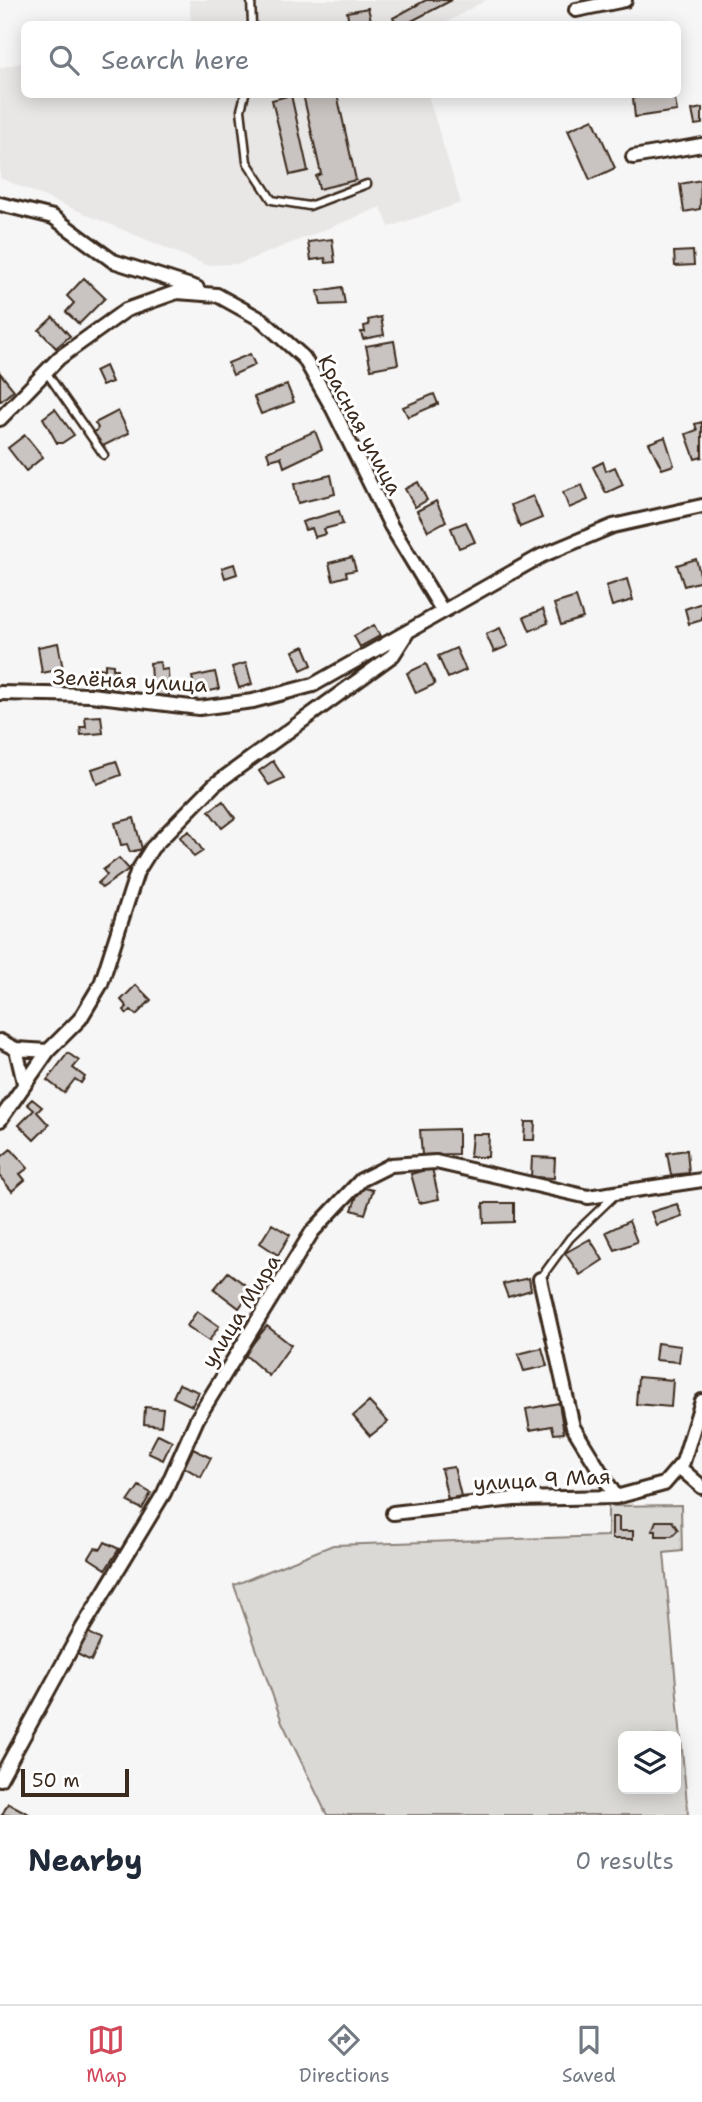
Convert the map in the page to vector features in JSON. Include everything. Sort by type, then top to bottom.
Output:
[{"type":"street","points":[[576,10],[625,0]]},
{"type":"street","points":[[633,157],[702,145]]},
{"type":"street","points":[[0,204],[53,217],[113,261],[217,295]]},
{"type":"street","name":"Красная улица","points":[[0,419],[59,358],[126,310],[177,292],[217,295],[262,320],[304,358],[333,408],[391,526],[442,610]]},
{"type":"street","name":"Зелёная улица","points":[[0,693],[91,695],[199,708],[253,701],[313,685],[541,556],[613,526],[702,506]]},
{"type":"street","name":"Зелёная улица","points":[[48,1051],[80,1019],[101,984],[137,872],[152,848],[214,785],[393,655],[409,630]]},
{"type":"street","points":[[0,1041],[16,1049],[48,1051]]},
{"type":"street","points":[[16,1049],[24,1083]]},
{"type":"street","points":[[0,1120],[48,1051]]},
{"type":"street","name":"улица Мира","points":[[0,1779],[109,1583],[164,1493],[197,1419],[312,1232],[361,1180],[391,1165],[436,1162],[588,1197],[702,1180]]},
{"type":"street","points":[[540,1279],[573,1427],[615,1497]]},
{"type":"street","points":[[702,1401],[681,1465],[702,1487]]},
{"type":"street","name":"улица 9 Мая","points":[[393,1513],[514,1499],[615,1497],[664,1484],[681,1465]]},
{"type":"lane","points":[[251,0],[252,21]]},
{"type":"lane","points":[[243,98],[241,110],[247,162],[272,200],[309,206],[367,184]]},
{"type":"lane","points":[[46,372],[104,455]]},
{"type":"lane","points":[[540,1279],[570,1238],[615,1195]]},
{"type":"shaded area","points":[[189,0],[486,0],[449,21],[191,21]]},
{"type":"shaded area","points":[[21,63],[21,98],[429,98],[461,203],[389,227],[381,207],[239,264],[206,265],[0,178],[0,68]]},
{"type":"shaded area","points":[[681,1505],[682,1551],[664,1553],[680,1731],[618,1731],[618,1794],[681,1794],[681,1739],[688,1815],[327,1815],[282,1722],[234,1585],[333,1545],[608,1536],[608,1506]]},
{"type":"building","points":[[426,0],[452,0],[412,21],[394,21],[393,18]]},
{"type":"building","points":[[368,8],[371,21],[348,21],[347,12]]},
{"type":"building","points":[[292,98],[308,171],[290,175],[272,100]]},
{"type":"building","points":[[304,98],[338,98],[356,180],[319,189],[316,176],[321,174]]},
{"type":"building","points":[[633,98],[675,98],[677,111],[635,117]]},
{"type":"building","points":[[702,108],[702,124],[695,125],[692,110]]},
{"type":"building","points":[[593,119],[615,168],[590,180],[568,130]]},
{"type":"building","points":[[701,180],[700,209],[684,212],[680,184]]},
{"type":"building","points":[[332,239],[335,262],[326,263],[325,258],[311,260],[308,242]]},
{"type":"building","points":[[693,251],[694,265],[675,266],[674,252]]},
{"type":"building","points":[[84,278],[105,298],[79,324],[66,312],[74,303],[67,296]]},
{"type":"building","points":[[342,287],[345,304],[321,305],[318,291]]},
{"type":"building","points":[[53,317],[70,336],[56,348],[39,330]]},
{"type":"building","points":[[381,317],[384,335],[363,339],[361,332],[365,332],[364,326],[369,325],[368,320]]},
{"type":"building","points":[[394,341],[398,364],[371,369],[366,346]]},
{"type":"building","points":[[250,354],[255,365],[233,375],[228,363]]},
{"type":"building","points":[[105,366],[112,382],[102,386],[95,371]]},
{"type":"building","points":[[0,373],[14,390],[1,401],[0,401]]},
{"type":"building","points":[[287,385],[294,402],[261,414],[254,397]]},
{"type":"building","points":[[434,394],[438,404],[408,417],[403,407]]},
{"type":"building","points":[[55,409],[74,435],[62,443],[57,443],[43,418]]},
{"type":"building","points":[[118,411],[129,433],[103,446],[94,433],[98,428],[95,423]]},
{"type":"building","points":[[702,422],[702,457],[695,459],[686,434],[697,430],[695,424]]},
{"type":"building","points":[[315,431],[322,449],[284,467],[281,457],[270,460],[267,452]]},
{"type":"building","points":[[25,435],[43,457],[26,471],[8,448]]},
{"type":"building","points":[[665,437],[674,465],[662,469],[649,443]]},
{"type":"building","points":[[603,462],[606,471],[615,467],[623,485],[606,493],[593,467]]},
{"type":"building","points":[[331,475],[335,494],[298,503],[294,484]]},
{"type":"building","points":[[418,482],[427,500],[415,507],[405,489]]},
{"type":"building","points":[[582,485],[588,500],[569,508],[563,492]]},
{"type":"building","points":[[533,496],[542,518],[520,527],[511,505]]},
{"type":"building","points":[[436,501],[446,521],[428,531],[417,511]]},
{"type":"building","points":[[339,511],[343,524],[324,529],[326,534],[315,537],[312,528],[305,530],[302,522]]},
{"type":"building","points":[[466,522],[475,542],[459,548],[451,528]]},
{"type":"building","points":[[352,557],[356,570],[346,572],[347,576],[333,580],[329,563]]},
{"type":"building","points":[[696,559],[702,581],[684,586],[677,565]]},
{"type":"building","points":[[234,564],[237,574],[225,578],[222,568]]},
{"type":"building","points":[[627,579],[633,600],[612,606],[606,586]]},
{"type":"building","points":[[576,597],[583,618],[561,625],[554,604]]},
{"type":"building","points":[[702,603],[702,620],[689,624],[685,609]]},
{"type":"building","points":[[543,609],[548,623],[530,631],[524,617]]},
{"type":"building","points":[[374,625],[380,636],[360,647],[354,636]]},
{"type":"building","points":[[500,628],[508,646],[494,652],[486,634]]},
{"type":"building","points":[[58,643],[63,669],[42,673],[38,647]]},
{"type":"building","points":[[304,646],[312,665],[301,670],[293,651]]},
{"type":"building","points":[[456,648],[466,670],[448,678],[438,656]]},
{"type":"building","points":[[160,662],[161,670],[168,669],[169,696],[152,696],[150,663]]},
{"type":"building","points":[[246,663],[252,684],[239,688],[232,667]]},
{"type":"building","points":[[105,664],[113,665],[113,669],[117,669],[116,687],[98,686],[99,668],[105,669]]},
{"type":"building","points":[[426,664],[435,684],[416,693],[407,673]]},
{"type":"building","points":[[215,672],[219,689],[196,694],[192,677]]},
{"type":"building","points":[[101,716],[103,733],[81,735],[80,727],[86,727],[85,717]]},
{"type":"building","points":[[116,761],[121,775],[97,784],[92,769]]},
{"type":"building","points":[[273,761],[284,778],[269,785],[259,771]]},
{"type":"building","points":[[223,801],[235,818],[222,828],[209,811]]},
{"type":"building","points":[[134,818],[142,849],[130,852],[127,844],[121,845],[115,823]]},
{"type":"building","points":[[189,831],[203,851],[194,857],[180,837]]},
{"type":"building","points":[[119,858],[129,869],[102,888],[98,883],[107,875],[103,870]]},
{"type":"building","points":[[136,985],[151,1000],[136,1015],[131,1010],[127,1014],[124,1010],[127,1007],[121,1000]]},
{"type":"building","points":[[68,1053],[79,1061],[73,1068],[85,1077],[81,1083],[75,1079],[64,1093],[47,1080]]},
{"type":"building","points":[[32,1099],[42,1107],[37,1112],[49,1125],[34,1140],[19,1125],[34,1110],[27,1104]]},
{"type":"building","points":[[525,1122],[535,1122],[534,1140],[524,1140]]},
{"type":"building","points":[[458,1129],[458,1154],[422,1155],[420,1130]]},
{"type":"building","points":[[472,1134],[489,1134],[488,1157],[470,1157]]},
{"type":"building","points":[[11,1149],[28,1168],[20,1174],[25,1180],[12,1191],[0,1177],[0,1158]]},
{"type":"building","points":[[687,1150],[689,1173],[671,1175],[667,1153]]},
{"type":"building","points":[[532,1157],[555,1158],[554,1178],[531,1177]]},
{"type":"building","points":[[432,1168],[439,1199],[419,1203],[411,1174]]},
{"type":"building","points":[[360,1187],[373,1190],[365,1214],[352,1210]]},
{"type":"building","points":[[483,1203],[514,1203],[514,1222],[484,1223]]},
{"type":"building","points":[[677,1204],[682,1216],[656,1225],[651,1212]]},
{"type":"building","points":[[629,1221],[637,1242],[615,1250],[606,1232]]},
{"type":"building","points":[[272,1224],[290,1235],[278,1255],[260,1243]]},
{"type":"building","points":[[590,1239],[603,1260],[580,1275],[565,1253]]},
{"type":"building","points":[[228,1272],[252,1290],[239,1308],[214,1289]]},
{"type":"building","points":[[529,1278],[531,1290],[508,1297],[503,1284]]},
{"type":"building","points":[[197,1311],[219,1326],[209,1341],[187,1326]]},
{"type":"building","points":[[267,1326],[291,1345],[269,1376],[244,1354]]},
{"type":"building","points":[[657,1343],[681,1346],[679,1362],[655,1360]]},
{"type":"building","points":[[542,1348],[547,1366],[524,1371],[518,1354]]},
{"type":"building","points":[[638,1377],[673,1380],[671,1407],[636,1404]]},
{"type":"building","points":[[179,1384],[199,1392],[192,1406],[173,1397]]},
{"type":"building","points":[[369,1402],[388,1422],[370,1436],[353,1416]]},
{"type":"building","points":[[559,1403],[564,1433],[554,1434],[552,1426],[530,1430],[526,1409]]},
{"type":"building","points":[[145,1407],[163,1409],[161,1426],[144,1424]]},
{"type":"building","points":[[158,1434],[172,1441],[163,1460],[148,1453]]},
{"type":"building","points":[[193,1449],[211,1458],[201,1477],[184,1467]]},
{"type":"building","points":[[454,1467],[461,1496],[448,1499],[441,1469]]},
{"type":"building","points":[[139,1486],[151,1493],[142,1509],[128,1502]]},
{"type":"building","points":[[612,1517],[619,1517],[619,1531],[633,1531],[633,1539],[612,1539]]},
{"type":"building","points":[[656,1521],[672,1521],[678,1530],[672,1536],[656,1536],[656,1531],[652,1531]]},
{"type":"building","points":[[105,1542],[119,1549],[106,1569],[89,1558],[95,1548],[101,1549]]},
{"type":"building","points":[[88,1632],[101,1640],[91,1661],[77,1654]]},
{"type":"building","points":[[8,1803],[29,1814],[2,1815]]}]
